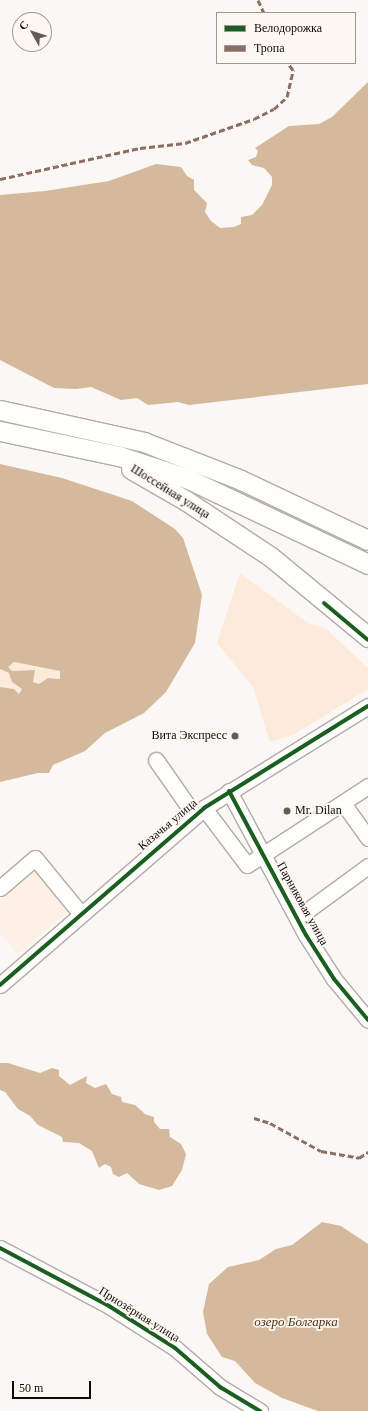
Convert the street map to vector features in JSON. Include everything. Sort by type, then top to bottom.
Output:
[{"type":"main road","points":[[0,410],[144,442],[241,480],[368,540]]},
{"type":"main road","points":[[0,431],[119,456]]},
{"type":"main road","name":"Шоссейная улица","points":[[119,456],[186,478],[368,564]]},
{"type":"main road","name":"Шоссейная улица","points":[[119,456],[129,468],[185,500],[271,556],[324,603],[368,639]]},
{"type":"street","name":"Казачья улица","points":[[0,985],[199,812],[229,791],[368,706]]},
{"type":"street","points":[[156,760],[199,812],[247,865],[368,786]]},
{"type":"street","name":"Парниковая улица","points":[[229,791],[297,918],[334,979],[368,1020]]},
{"type":"street","points":[[344,803],[368,838]]},
{"type":"street","points":[[0,888],[35,858],[81,914]]},
{"type":"street","points":[[297,918],[368,866]]},
{"type":"street","name":"Приозёрная улица","points":[[0,1248],[109,1306],[175,1348],[220,1387],[259,1411]]},
{"type":"shaded area","points":[[240,573],[308,623],[325,628],[368,668],[368,689],[293,735],[270,742],[253,687],[217,643]]},
{"type":"shaded area","points":[[14,662],[60,671],[60,679],[48,678],[39,684],[33,682],[35,670],[12,671],[8,667]]},
{"type":"shaded area","points":[[0,669],[10,673],[12,682],[22,689],[19,695],[14,689],[0,687]]},
{"type":"shaded area","points":[[33,865],[71,909],[18,954],[0,933],[0,894]]},
{"type":"water","points":[[368,82],[368,384],[189,405],[178,402],[148,405],[137,398],[121,400],[91,387],[76,389],[54,388],[0,360],[0,195],[45,191],[109,181],[156,164],[181,167],[187,176],[194,180],[194,190],[207,203],[205,212],[211,221],[220,228],[234,227],[241,224],[241,217],[252,215],[262,205],[272,185],[272,177],[264,168],[252,165],[248,160],[256,157],[258,151],[255,148],[289,126],[319,124],[332,117]]},
{"type":"water","points":[[0,464],[62,478],[132,501],[175,529],[183,538],[202,595],[195,643],[166,692],[144,713],[105,733],[85,751],[53,765],[49,773],[38,773],[0,782],[0,687],[14,689],[19,694],[22,689],[12,682],[9,673],[0,669]],"holes":[[[14,662],[60,671],[60,679],[48,678],[39,684],[33,682],[35,670],[12,671],[8,667]]]},
{"type":"water","points":[[0,1063],[8,1063],[40,1073],[52,1068],[59,1070],[59,1076],[70,1085],[87,1076],[86,1083],[95,1088],[106,1084],[112,1094],[121,1097],[122,1102],[135,1105],[145,1114],[154,1117],[154,1122],[160,1129],[169,1129],[170,1137],[181,1144],[186,1154],[182,1170],[172,1186],[159,1190],[139,1184],[127,1173],[119,1177],[113,1174],[111,1167],[105,1164],[99,1168],[92,1151],[79,1143],[63,1142],[62,1137],[38,1125],[30,1116],[18,1109],[5,1092],[0,1090]]},
{"type":"water","name":"озеро Болгарка","points":[[322,1222],[341,1226],[368,1244],[368,1411],[318,1411],[282,1398],[255,1383],[235,1361],[222,1357],[207,1334],[203,1312],[209,1284],[228,1267],[259,1260],[276,1249],[292,1245]]},
{"type":"marked path","points":[[258,0],[264,12]]},
{"type":"marked path","points":[[0,179],[140,148],[185,143],[254,119],[274,109],[287,97],[293,70],[289,64]]},
{"type":"marked path","points":[[254,1118],[270,1123],[321,1151],[359,1158],[368,1152]]},
{"type":"cycle path","points":[[324,603],[368,640]]},
{"type":"cycle path","points":[[0,985],[204,808],[368,706]]},
{"type":"cycle path","points":[[229,791],[306,935],[334,979],[368,1020]]},
{"type":"cycle path","points":[[0,1248],[109,1306],[175,1348],[220,1387],[260,1411]]},
{"type":"place","name":"Вита Экспресс","points":[[235,736]]},
{"type":"place","name":"Mr. Dilan","points":[[287,811]]}]
